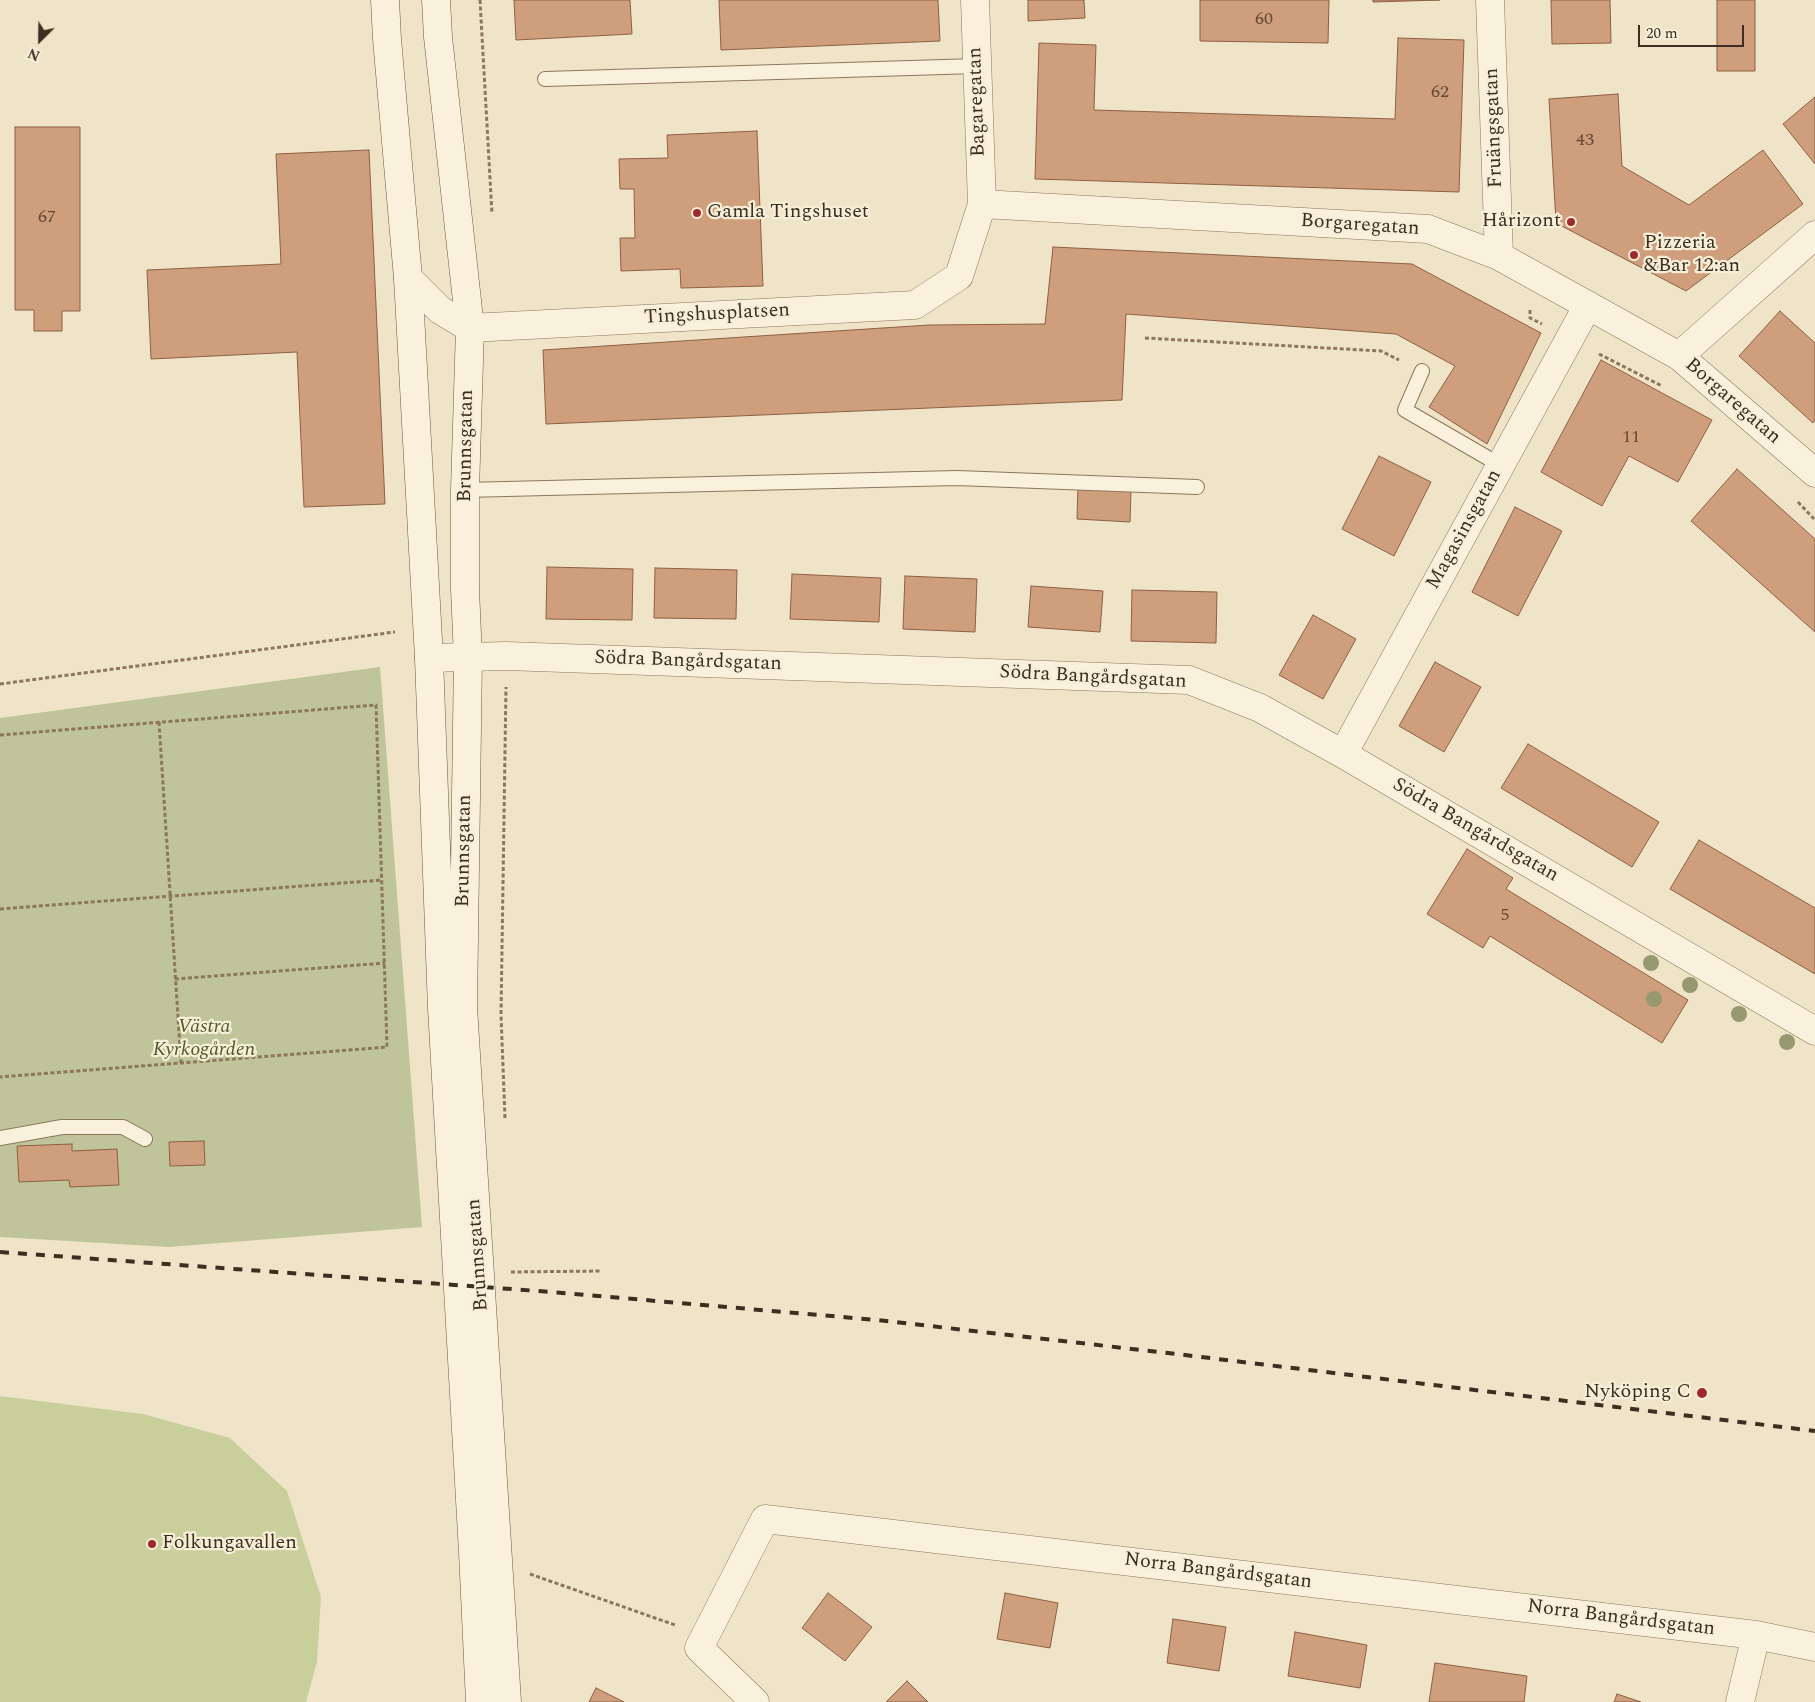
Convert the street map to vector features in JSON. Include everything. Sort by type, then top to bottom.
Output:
[{"type":"street","name":"Brunnsgatan","points":[[385,0],[408,278],[429,658],[442,1008],[474,1552],[480,1702]]},
{"type":"street","name":"Brunnsgatan","points":[[436,0],[439,47],[470,328],[465,490],[465,589],[468,657],[463,1007],[507,1702]]},
{"type":"street","name":"Bagaregatan","points":[[975,0],[982,204]]},
{"type":"street","name":"Fruängsgatan","points":[[1490,0],[1499,256]]},
{"type":"street","name":"Tingshusplatsen","points":[[470,328],[915,305],[960,276],[982,204]]},
{"type":"street","name":"Borgaregatan","points":[[982,204],[1428,229],[1499,256],[1679,356],[1815,474]]},
{"type":"street","points":[[1679,356],[1815,234]]},
{"type":"street","points":[[408,278],[440,310],[470,328]]},
{"type":"street","name":"Magasinsgatan","points":[[1343,754],[1588,306]]},
{"type":"street","name":"Södra Bangårdsgatan","points":[[429,658],[506,656],[1189,680],[1260,708],[1343,754],[1815,1031]]},
{"type":"street","name":"Norra Bangårdsgatan","points":[[699,1648],[765,1519],[1756,1635],[1815,1647]]},
{"type":"street","points":[[1740,1702],[1756,1635]]},
{"type":"street","points":[[699,1648],[754,1702]]},
{"type":"lane","points":[[544,79],[977,66]]},
{"type":"lane","points":[[1422,371],[1405,410],[1500,466]]},
{"type":"lane","points":[[465,490],[957,478],[1197,487]]},
{"type":"lane","points":[[0,1138],[62,1127],[123,1127],[145,1139]]},
{"type":"path","points":[[1145,338],[1380,351],[1422,371]]},
{"type":"path","points":[[0,684],[396,632]]},
{"type":"path","points":[[505,1124],[501,1015],[506,656]]},
{"type":"path","points":[[0,735],[376,705],[388,1047],[0,1077]]},
{"type":"path","points":[[159,722],[181,1063]]},
{"type":"path","points":[[0,909],[382,880]]},
{"type":"path","points":[[175,979],[385,963]]},
{"type":"path","points":[[511,1282],[510,1272],[601,1271]]},
{"type":"path","points":[[526,1581],[525,1572],[674,1625],[699,1648]]},
{"type":"green space","name":"Västra Kyrkogården","points":[[380,667],[422,1227],[169,1247],[0,1237],[0,718]]},
{"type":"green space","name":"Folkungavallen","points":[[0,1396],[143,1414],[230,1438],[287,1491],[321,1597],[317,1662],[306,1702],[0,1702]]},
{"type":"building","points":[[514,0],[630,0],[632,34],[516,40]]},
{"type":"building","points":[[719,0],[938,0],[940,41],[721,50]]},
{"type":"building","points":[[1028,0],[1084,0],[1085,18],[1028,21]]},
{"type":"building","points":[[1200,0],[1329,0],[1328,43],[1200,41]]},
{"type":"building","points":[[1373,0],[1440,0],[1373,2]]},
{"type":"building","points":[[1551,0],[1610,0],[1611,43],[1552,44]]},
{"type":"building","points":[[1717,0],[1755,0],[1755,71],[1717,71]]},
{"type":"building","points":[[1398,38],[1464,40],[1459,192],[1035,179],[1039,43],[1096,45],[1094,110],[1395,119]]},
{"type":"building","points":[[1618,94],[1622,166],[1689,205],[1763,150],[1803,204],[1686,291],[1556,223],[1549,99]]},
{"type":"building","points":[[1815,97],[1815,164],[1783,124]]},
{"type":"building","points":[[15,127],[80,127],[80,311],[62,311],[62,331],[34,331],[34,310],[15,310]]},
{"type":"building","name":"Gamla Tingshuset","points":[[757,131],[763,286],[681,288],[680,269],[621,271],[620,238],[635,238],[634,189],[620,189],[619,159],[668,158],[667,135]]},
{"type":"building","points":[[369,150],[385,504],[304,507],[297,352],[151,359],[147,270],[281,264],[276,154]]},
{"type":"building","points":[[1053,247],[1412,264],[1541,333],[1487,444],[1429,407],[1455,366],[1396,334],[1126,314],[1122,400],[546,424],[543,350],[929,325],[1045,324]]},
{"type":"building","points":[[1780,311],[1815,343],[1815,420],[1813,423],[1739,356]]},
{"type":"building","points":[[1601,360],[1712,420],[1678,482],[1629,456],[1602,506],[1541,472]]},
{"type":"building","points":[[1379,456],[1431,482],[1394,556],[1342,529]]},
{"type":"building","points":[[1737,469],[1815,539],[1815,632],[1691,521]]},
{"type":"building","points":[[1078,487],[1131,489],[1130,522],[1077,519]]},
{"type":"building","points":[[1515,507],[1562,531],[1518,616],[1472,592]]},
{"type":"building","points":[[547,567],[633,569],[632,620],[546,619]]},
{"type":"building","points":[[655,568],[737,570],[736,619],[654,618]]},
{"type":"building","points":[[792,574],[881,578],[879,622],[790,619]]},
{"type":"building","points":[[905,576],[977,579],[975,632],[903,629]]},
{"type":"building","points":[[1031,586],[1103,591],[1100,632],[1028,627]]},
{"type":"building","points":[[1132,590],[1217,592],[1216,643],[1131,641]]},
{"type":"building","points":[[1313,615],[1356,639],[1323,699],[1279,675]]},
{"type":"building","points":[[1435,662],[1481,687],[1444,752],[1399,726]]},
{"type":"building","points":[[1528,744],[1659,822],[1632,867],[1501,788]]},
{"type":"building","points":[[1699,840],[1815,908],[1815,974],[1670,889]]},
{"type":"building","points":[[1467,849],[1513,878],[1506,889],[1688,1000],[1662,1043],[1490,936],[1483,948],[1427,914]]},
{"type":"building","points":[[204,1141],[205,1165],[170,1166],[169,1142]]},
{"type":"building","points":[[72,1144],[72,1151],[117,1149],[119,1185],[70,1187],[69,1180],[19,1182],[17,1146]]},
{"type":"building","points":[[828,1593],[872,1627],[845,1661],[802,1628]]},
{"type":"building","points":[[1005,1593],[1058,1603],[1050,1648],[997,1639]]},
{"type":"building","points":[[1173,1619],[1226,1627],[1219,1671],[1167,1663]]},
{"type":"building","points":[[1295,1632],[1367,1645],[1360,1688],[1288,1676]]},
{"type":"building","points":[[1435,1663],[1527,1676],[1524,1702],[1429,1702]]},
{"type":"building","points":[[907,1681],[928,1702],[886,1702]]},
{"type":"building","points":[[596,1688],[624,1702],[589,1702]]},
{"type":"building","points":[[1617,1694],[1641,1702],[1614,1702]]},
{"type":"railway","points":[[0,1252],[552,1292],[877,1320],[1815,1431]]},
{"type":"place","name":"Gamla Tingshuset","points":[[697,213]]},
{"type":"place","name":"Hårizont","points":[[1571,222]]},
{"type":"place","name":"Pizzeria &Bar 12:an","points":[[1634,255]]},
{"type":"place","name":"Nyköping C","points":[[1702,1393]]},
{"type":"place","name":"Folkungavallen","points":[[152,1544]]}]
